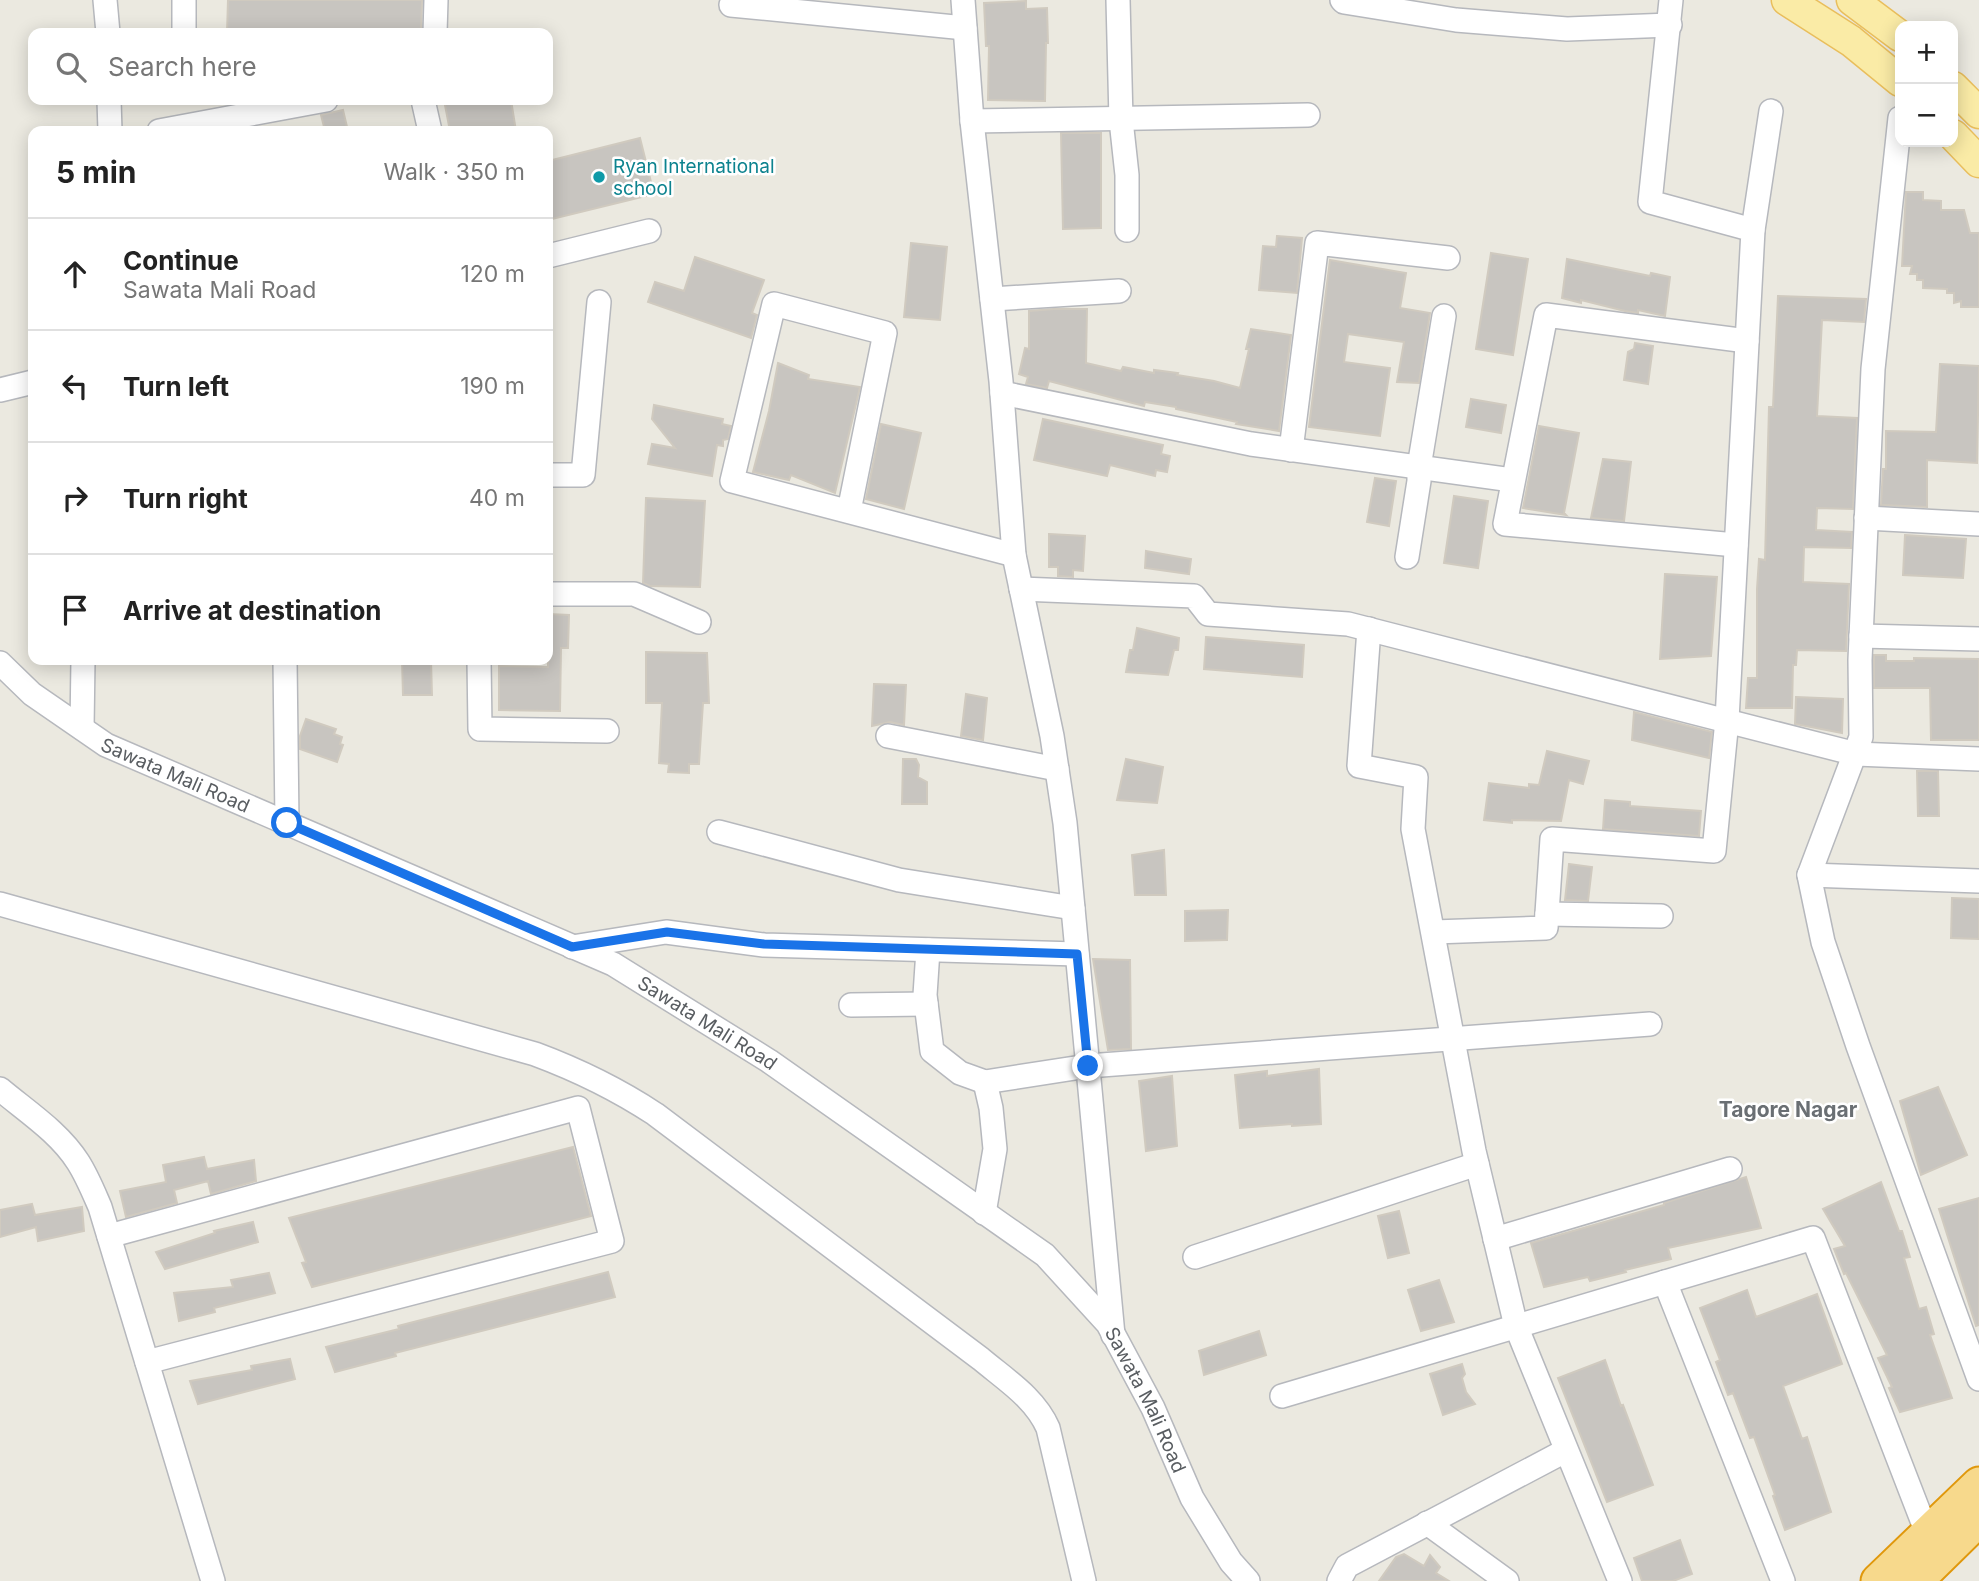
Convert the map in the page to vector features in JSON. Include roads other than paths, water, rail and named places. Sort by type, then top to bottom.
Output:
[{"type":"highway","points":[[1878,1581],[1979,1484]]},
{"type":"highway","points":[[1916,1581],[1979,1519]]},
{"type":"main road","points":[[1787,0],[1851,41],[1895,77]]},
{"type":"main road","points":[[1852,0],[1895,32]]},
{"type":"main road","points":[[1958,92],[1979,113]]},
{"type":"main road","points":[[1958,140],[1979,162]]},
{"type":"street","points":[[105,0],[107,28]]},
{"type":"street","points":[[184,0],[184,28]]},
{"type":"street","points":[[435,28],[436,0]]},
{"type":"street","points":[[963,0],[972,121],[1002,393],[1014,555],[1057,769],[1065,823],[1113,1335]]},
{"type":"street","points":[[1118,0],[1121,120],[1127,175],[1127,230]]},
{"type":"street","points":[[1342,0],[1456,20],[1567,29],[1670,25]]},
{"type":"street","points":[[1671,0],[1650,202],[1753,230]]},
{"type":"street","points":[[731,5],[965,29]]},
{"type":"street","points":[[109,105],[110,126]]},
{"type":"street","points":[[186,126],[299,105]]},
{"type":"street","points":[[424,105],[429,126]]},
{"type":"street","points":[[1434,932],[1546,928],[1552,839],[1714,851],[1727,720],[1753,230],[1771,111]]},
{"type":"street","points":[[972,121],[1308,115]]},
{"type":"street","points":[[1897,147],[1873,369],[1861,636],[1861,737],[1809,875],[1823,942],[1858,1046],[1979,1379]]},
{"type":"street","points":[[553,255],[649,231]]},
{"type":"street","points":[[1291,450],[1317,243],[1448,258]]},
{"type":"street","points":[[992,299],[1119,291]]},
{"type":"street","points":[[553,475],[583,475],[599,302]]},
{"type":"street","points":[[849,512],[885,333],[774,304],[732,481],[849,512],[1014,555]]},
{"type":"street","points":[[1736,545],[1505,524],[1546,315],[1747,341]]},
{"type":"street","points":[[1407,557],[1444,316]]},
{"type":"street","points":[[0,390],[28,383]]},
{"type":"street","points":[[1002,393],[1251,444],[1513,481]]},
{"type":"street","points":[[1866,519],[1979,524]]},
{"type":"street","points":[[1021,589],[1194,596],[1208,614],[1348,624],[1856,754],[1979,759]]},
{"type":"street","points":[[553,594],[634,594],[699,622]]},
{"type":"street","points":[[1369,629],[1359,766],[1416,777],[1413,829],[1477,1164],[1516,1326],[1620,1581]]},
{"type":"street","points":[[1861,636],[1979,639]]},
{"type":"street","name":"Sawata Mali Road","points":[[0,663],[32,694],[106,745],[613,964],[769,1061],[1045,1255],[1108,1324],[1153,1408],[1192,1498],[1231,1562],[1248,1581]]},
{"type":"street","points":[[82,729],[83,665]]},
{"type":"street","points":[[285,665],[287,823]]},
{"type":"street","points":[[479,665],[480,729],[607,731]]},
{"type":"street","points":[[888,736],[1057,769]]},
{"type":"street","points":[[719,832],[900,880],[1073,908]]},
{"type":"street","points":[[1809,875],[1979,881]]},
{"type":"street","points":[[0,904],[535,1054],[574,1069],[630,1098],[916,1310],[1026,1396],[1043,1416],[1048,1428],[1084,1581]]},
{"type":"street","points":[[1547,914],[1661,915]]},
{"type":"street","points":[[572,947],[667,932],[764,944],[1077,954]]},
{"type":"street","points":[[928,950],[925,995],[932,1051],[960,1073],[985,1082],[1088,1066],[1650,1024]]},
{"type":"street","points":[[851,1005],[926,1004]]},
{"type":"street","points":[[984,1213],[995,1149],[985,1082]]},
{"type":"street","points":[[0,1089],[57,1136],[77,1159],[100,1207],[213,1581]]},
{"type":"street","points":[[109,1237],[578,1108],[612,1241],[147,1362]]},
{"type":"street","points":[[1195,1257],[1477,1164]]},
{"type":"street","points":[[1495,1239],[1730,1169]]},
{"type":"street","points":[[1282,1396],[1813,1238],[1927,1533]]},
{"type":"street","points":[[1665,1282],[1783,1581]]},
{"type":"street","points":[[1339,1581],[1347,1566],[1566,1451]]},
{"type":"street","points":[[1427,1523],[1507,1581]]},
{"type":"place","name":"Ryan International school","points":[[599,177]]},
{"type":"district","name":"Tagore Nagar","points":[[1788,1109]]}]
